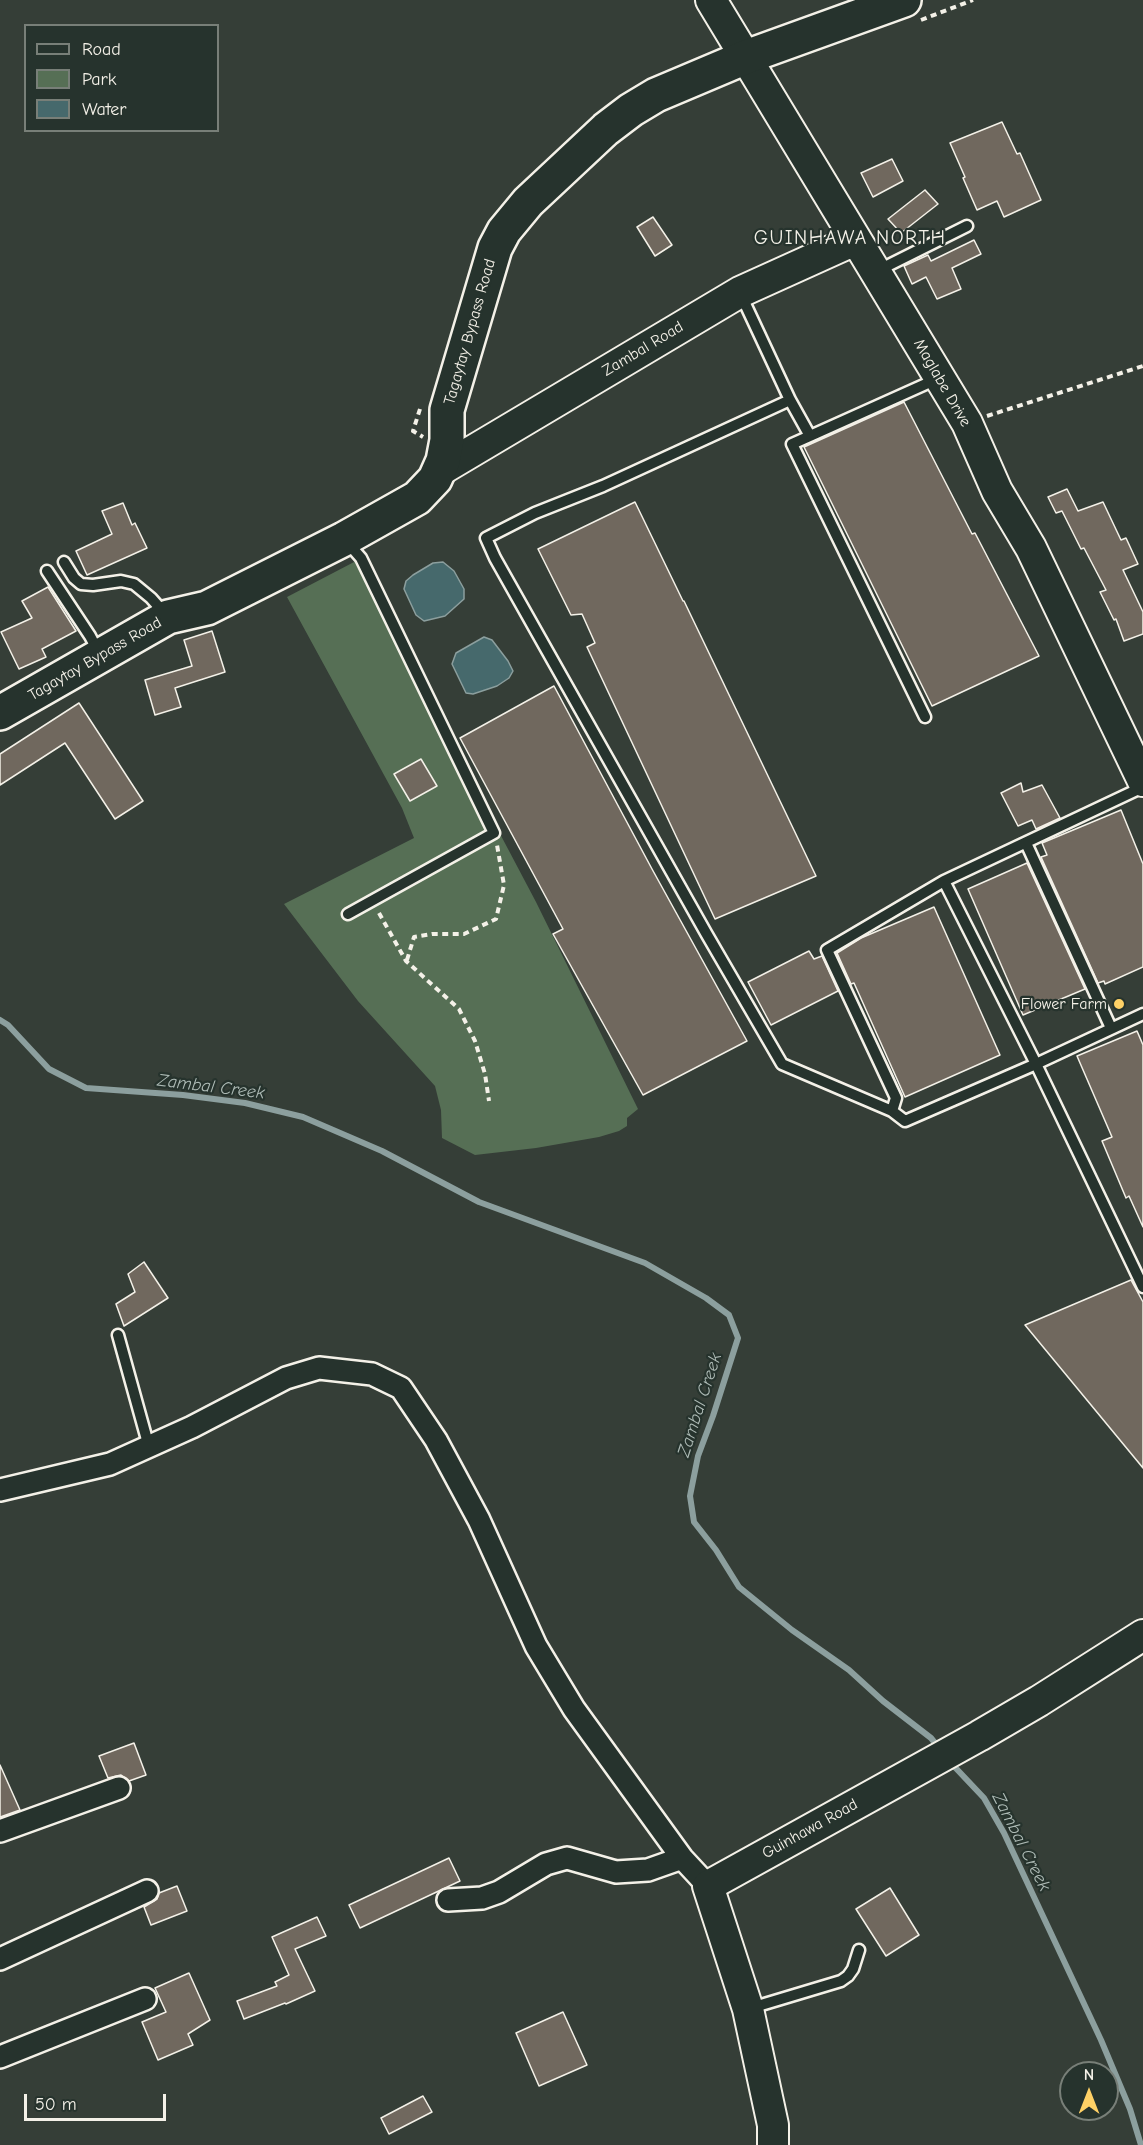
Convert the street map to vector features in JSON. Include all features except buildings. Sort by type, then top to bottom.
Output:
[{"type":"main road","name":"Tagaytay Bypass Road","points":[[0,713],[168,617],[207,608],[344,539],[417,498],[439,471],[447,440],[447,410],[495,248],[519,211],[606,129],[631,110],[669,89],[746,57],[904,0]]},
{"type":"street","name":"Maglabe Drive","points":[[711,0],[967,423],[997,491],[1032,548],[1143,782]]},
{"type":"street","name":"Zambal Road","points":[[439,471],[740,292],[855,240]]},
{"type":"street","points":[[0,1490],[110,1464],[192,1427],[286,1378],[319,1368],[372,1374],[401,1388],[436,1440],[479,1520],[536,1646],[574,1709],[682,1858],[708,1886],[748,2009],[773,2125],[773,2145]]},
{"type":"street","name":"Guinhawa Road","points":[[708,1886],[979,1736],[1143,1635]]},
{"type":"street","points":[[0,1831],[119,1788]]},
{"type":"street","points":[[448,1900],[482,1898],[499,1892],[546,1864],[567,1858],[616,1872],[648,1870],[682,1858]]},
{"type":"street","points":[[0,1959],[147,1891]]},
{"type":"street","points":[[0,2057],[145,2000]]},
{"type":"lane","points":[[876,271],[967,226]]},
{"type":"lane","points":[[740,292],[790,400],[810,436]]},
{"type":"lane","points":[[925,717],[792,444],[940,378]]},
{"type":"lane","points":[[790,400],[603,486],[535,513],[486,538],[782,1064],[892,1111],[905,1121],[1143,1014]]},
{"type":"lane","points":[[344,539],[361,558],[494,833],[348,914]]},
{"type":"lane","points":[[64,562],[74,578],[81,584],[93,585],[121,581],[134,584],[168,617]]},
{"type":"lane","points":[[47,571],[90,636],[100,656]]},
{"type":"lane","points":[[892,1111],[897,1098],[827,950],[944,881],[1143,787]]},
{"type":"lane","points":[[1026,843],[1111,1028]]},
{"type":"lane","points":[[944,881],[1036,1064],[1143,1287]]},
{"type":"lane","points":[[118,1335],[149,1447]]},
{"type":"lane","points":[[748,2009],[841,1981],[854,1969],[859,1950]]},
{"type":"path","points":[[967,423],[1143,366]]},
{"type":"path","points":[[406,961],[414,937],[432,934],[464,934],[496,919],[504,885],[494,833]]},
{"type":"path","points":[[373,902],[406,961],[459,1009],[475,1041],[485,1074],[489,1101]]},
{"type":"green space","points":[[356,561],[536,902],[638,1109],[627,1118],[627,1126],[619,1131],[599,1137],[536,1148],[475,1155],[442,1138],[441,1110],[435,1086],[358,1001],[284,904],[414,838],[402,808],[287,597]]},
{"type":"water","points":[[443,562],[454,571],[464,589],[464,599],[445,616],[424,621],[416,615],[404,589],[406,581],[433,563]]},
{"type":"water","points":[[484,637],[492,640],[513,671],[509,678],[497,686],[473,694],[466,693],[452,664],[456,653]]},
{"type":"waterway","name":"Zambal Creek","points":[[0,1020],[8,1025],[49,1069],[86,1088],[183,1095],[245,1103],[303,1117],[382,1151],[479,1202],[645,1263],[706,1298],[729,1315],[738,1338],[698,1456],[690,1496],[694,1522],[716,1550],[739,1587],[792,1630],[849,1670],[883,1701],[931,1738],[940,1749]]},
{"type":"waterway","name":"Zambal Creek","points":[[950,1762],[984,1798],[1004,1833],[1101,2040],[1130,2109],[1141,2145]]},
{"type":"place","name":"Flower Farm","points":[[1119,1004]]},
{"type":"district","name":"GUINHAWA NORTH","points":[[850,238]]}]
